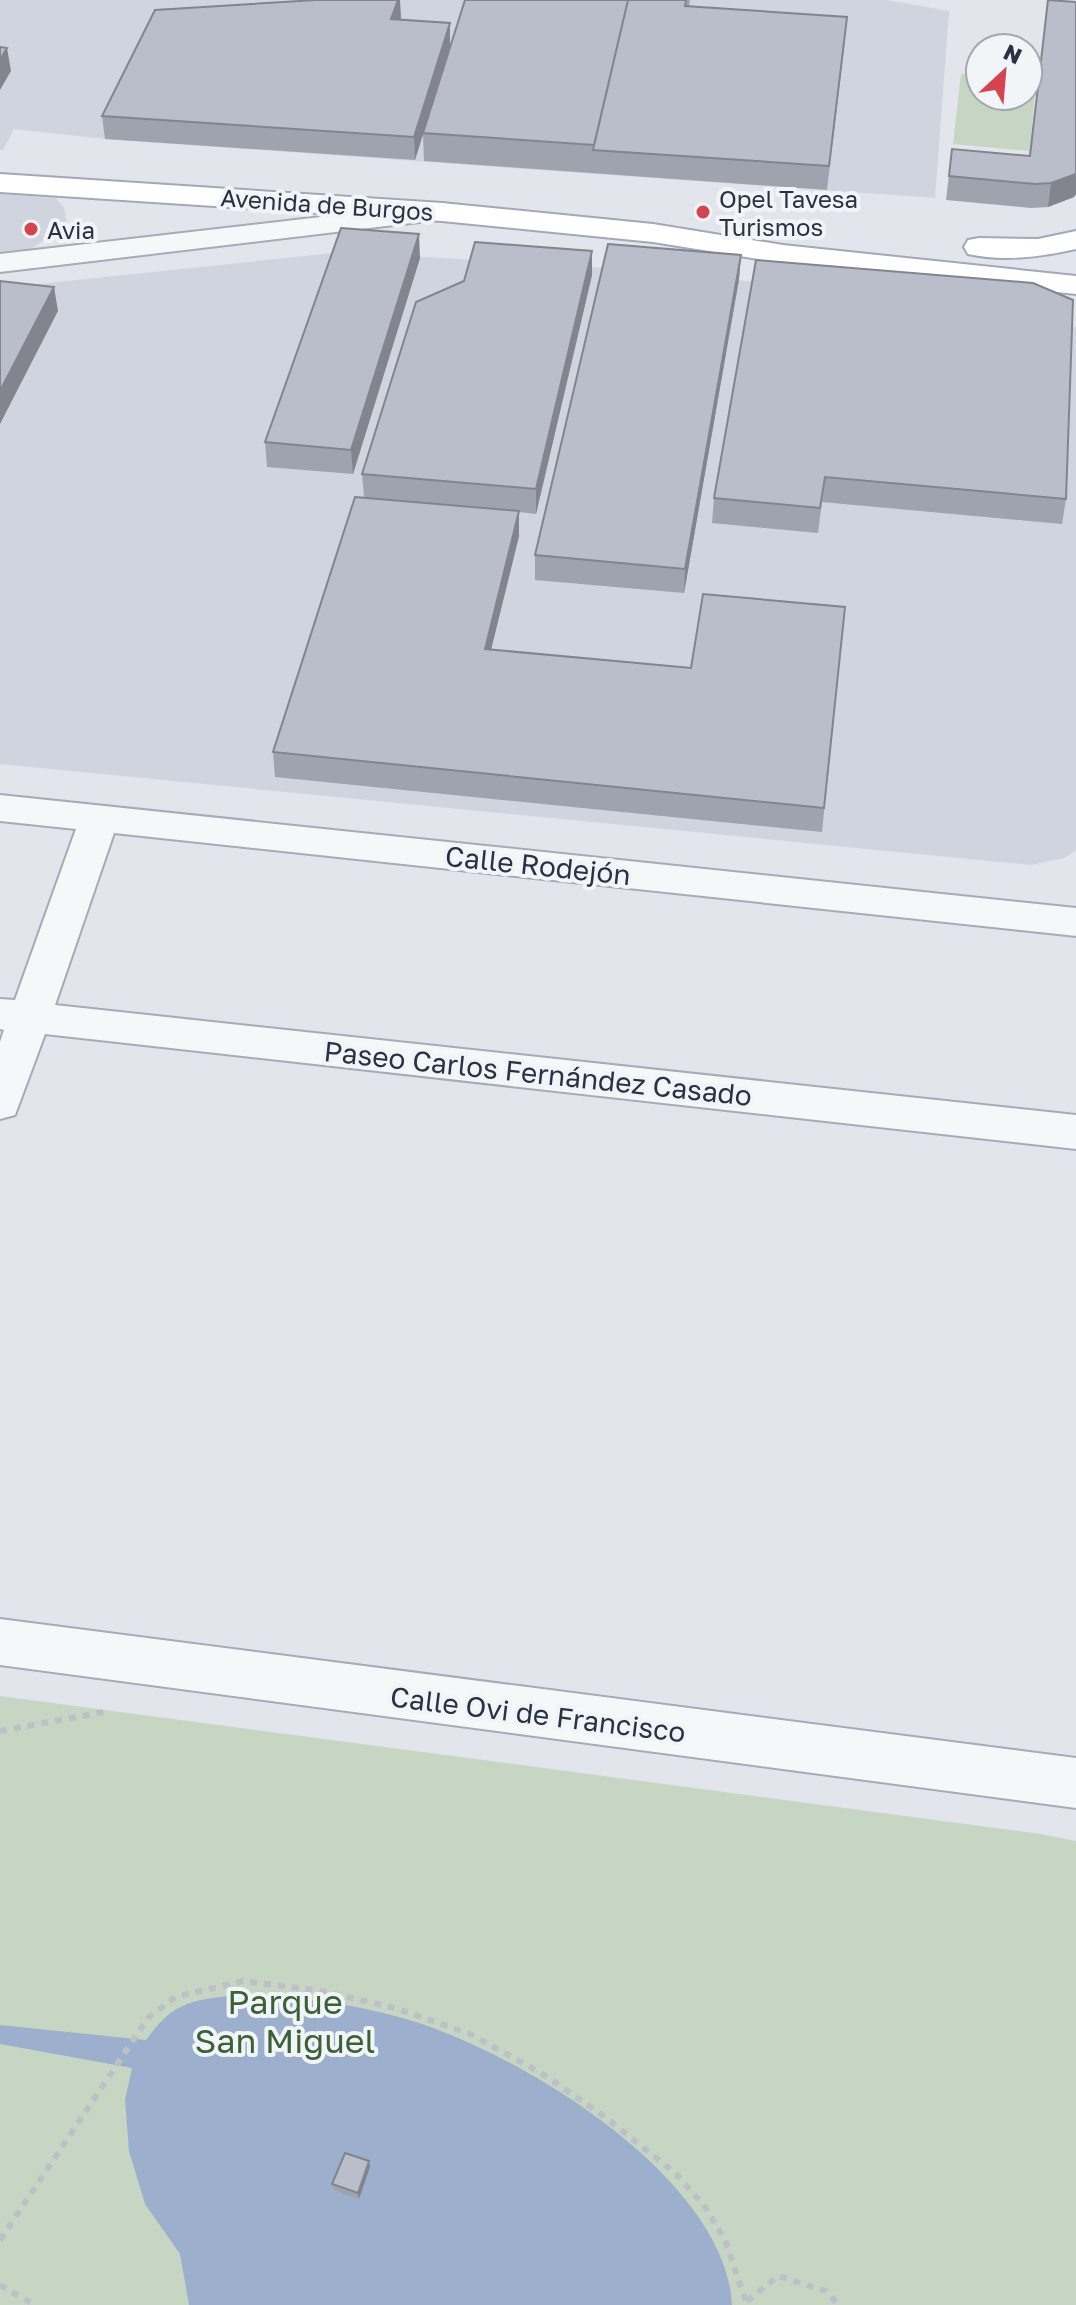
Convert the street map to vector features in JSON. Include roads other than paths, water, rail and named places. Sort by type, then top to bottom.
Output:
[{"type":"main road","name":"Avenida de Burgos","points":[[0,183],[442,212],[653,233],[783,254],[1076,285]]},
{"type":"main road","name":"Avenida de Burgos","points":[[653,233],[829,233],[1002,249],[1038,248],[1076,240]]},
{"type":"street","points":[[0,263],[442,212]]},
{"type":"street","name":"Calle Rodejón","points":[[0,808],[1076,922]]},
{"type":"street","points":[[0,1103],[15,1016],[99,819]]},
{"type":"street","name":"Paseo Carlos Fernández Casado","points":[[15,1016],[1076,1132]]},
{"type":"street","name":"Calle Ovi de Francisco","points":[[0,1642],[1076,1783]]},
{"type":"water","points":[[238,1995],[323,2001],[406,2019],[452,2035],[503,2059],[556,2090],[608,2126],[655,2167],[694,2211],[721,2257],[732,2305],[189,2305],[180,2254],[145,2204],[129,2151],[125,2100],[132,2068],[0,2044],[0,2025],[146,2040],[166,2017],[185,2005]]},
{"type":"place","name":"Opel Tavesa Turismos","points":[[703,212]]},
{"type":"place","name":"Avia","points":[[31,229]]},
{"type":"park label","name":"Parque San Miguel","points":[[285,2020]]}]
